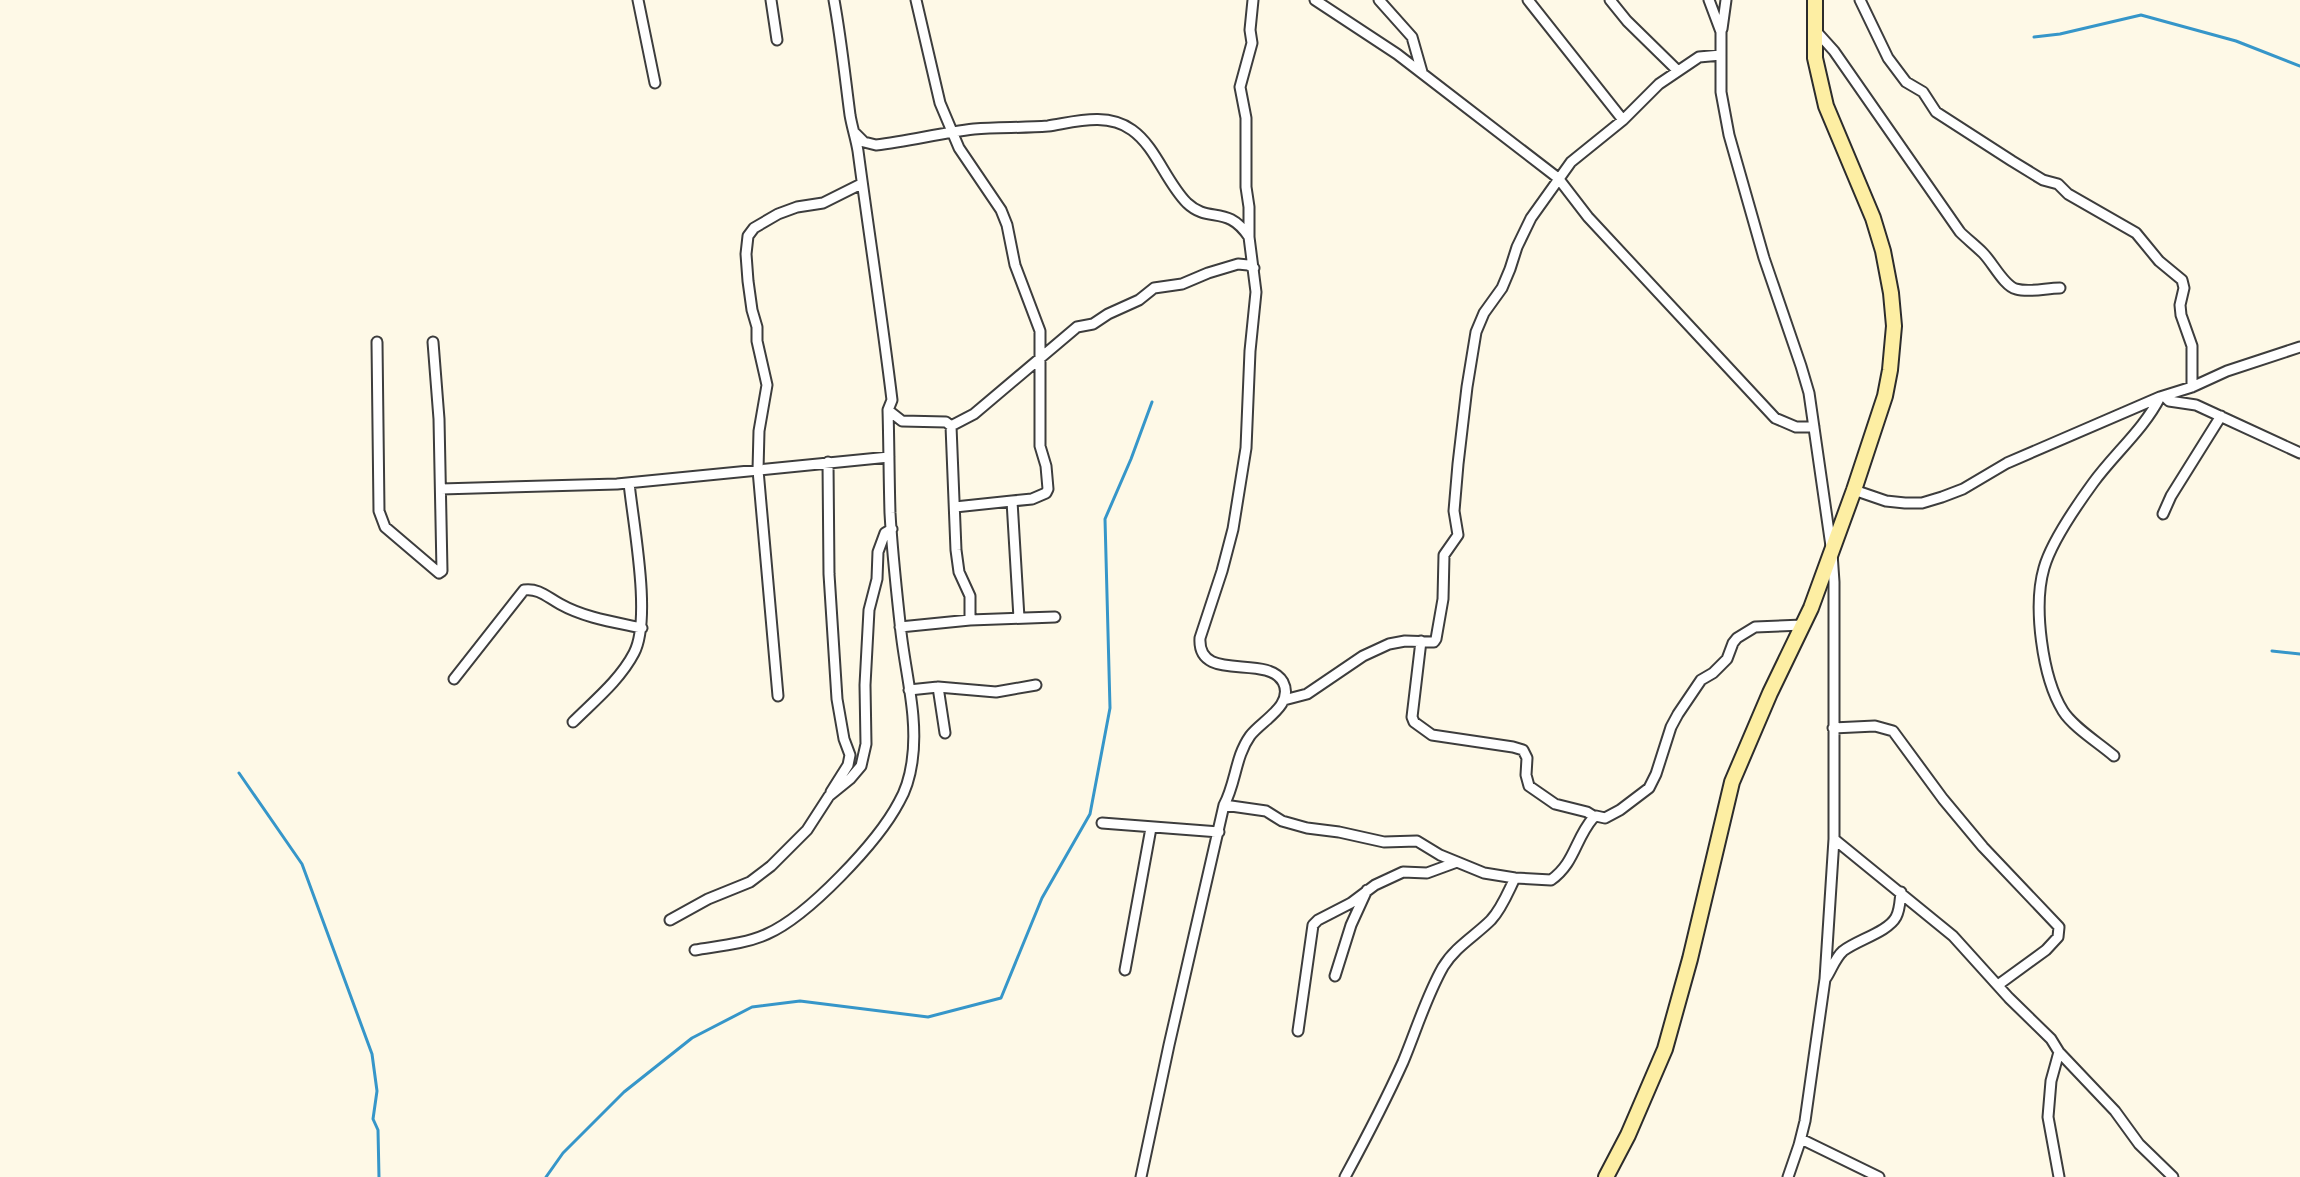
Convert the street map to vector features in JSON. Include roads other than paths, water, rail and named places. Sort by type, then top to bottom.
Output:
[{"type":"street","points":[[638,0],[655,83]]},
{"type":"street","points":[[771,0],[777,40]]},
{"type":"street","points":[[695,950],[755,939],[770,933],[824,893],[877,835],[899,803],[912,763],[914,733],[900,627],[892,529],[888,410],[892,400],[834,0]]},
{"type":"street","points":[[916,0],[940,103],[951,133],[1001,210],[1015,265],[1040,331],[1040,446],[1048,489],[1032,499],[955,507]]},
{"type":"street","points":[[1253,0],[1252,43],[1240,87],[1246,118],[1246,187],[1256,292],[1246,448],[1233,529],[1200,638],[1200,650],[1206,659],[1215,663],[1272,672],[1285,685],[1284,700]]},
{"type":"street","points":[[1315,0],[1422,72],[1558,178],[1588,217],[1775,418],[1796,427],[1814,427]]},
{"type":"street","points":[[1379,0],[1412,37],[1422,72]]},
{"type":"street","points":[[1528,0],[1623,120]]},
{"type":"street","points":[[1610,0],[1677,70]]},
{"type":"street","points":[[1709,0],[1721,32]]},
{"type":"street","points":[[1726,0],[1721,32],[1721,92],[1729,135],[1764,258],[1809,393],[1832,553],[1834,839],[1825,979],[1801,1139],[1788,1177]]},
{"type":"street","points":[[1606,1177],[1665,1049],[1732,782],[1811,608],[1832,553],[1885,396],[1894,348],[1891,293],[1883,251],[1873,218],[1826,106],[1816,69],[1813,29],[1815,0]]},
{"type":"street","points":[[1860,0],[1888,58],[1906,82],[1923,92],[1936,112],[2043,180],[2058,184],[2068,194],[2142,237],[2159,261],[2182,280],[2184,288],[2180,305],[2192,346],[2192,387]]},
{"type":"street","points":[[1813,29],[1834,51],[1960,232],[1997,268],[2010,287],[2022,291],[2060,288]]},
{"type":"street","points":[[1141,1177],[1224,805],[1247,741],[1284,700],[1307,694],[1370,652],[1389,644],[1434,642],[1443,599],[1444,555],[1458,535],[1454,511],[1467,387],[1476,332],[1484,313],[1502,288],[1531,218],[1571,162],[1677,70],[1699,57],[1721,55]]},
{"type":"street","points":[[854,132],[870,145],[975,129],[1107,120],[1130,128],[1143,139],[1189,204],[1206,214],[1231,218],[1249,237]]},
{"type":"street","points":[[778,696],[758,470],[759,431],[767,385],[748,281],[748,236],[754,228],[778,214],[823,203],[861,184]]},
{"type":"street","points":[[951,426],[974,414],[1077,327],[1093,324],[1139,300],[1154,288],[1182,284],[1238,264],[1254,268]]},
{"type":"street","points":[[377,342],[381,520],[437,573],[442,571],[441,489],[433,342]]},
{"type":"street","points":[[1854,490],[1886,501],[1905,503],[1922,503],[1942,497],[1963,489],[2007,463],[2162,396],[2300,347]]},
{"type":"street","points":[[2162,396],[2169,401],[2196,405],[2300,453]]},
{"type":"street","points":[[2114,756],[2068,717],[2056,695],[2049,678],[2043,646],[2039,590],[2044,566],[2064,528],[2093,483],[2162,396]]},
{"type":"street","points":[[888,410],[902,421],[946,422],[951,426],[956,550],[959,572],[970,596],[970,620]]},
{"type":"street","points":[[2163,514],[2221,416]]},
{"type":"street","points":[[441,489],[629,483],[889,457]]},
{"type":"street","points":[[670,920],[708,899],[750,882],[771,866],[807,830],[848,765],[850,755],[837,699],[829,574],[828,462]]},
{"type":"street","points":[[573,722],[621,672],[635,652],[642,628],[629,483]]},
{"type":"street","points":[[1012,501],[1019,618]]},
{"type":"street","points":[[829,796],[861,766],[866,744],[869,610],[877,579],[878,552],[885,533],[892,529]]},
{"type":"street","points":[[454,679],[524,590],[537,590],[591,617],[642,628]]},
{"type":"street","points":[[900,627],[970,620],[1055,617]]},
{"type":"street","points":[[1421,641],[1412,717],[1414,722],[1432,735],[1523,750],[1527,758],[1529,786],[1555,804],[1605,818],[1649,788],[1678,714],[1701,680],[1727,659],[1737,638],[1763,626],[1803,625]]},
{"type":"street","points":[[909,690],[938,687],[996,692],[1036,685]]},
{"type":"street","points":[[938,687],[945,733]]},
{"type":"street","points":[[1833,728],[1875,726],[1893,731],[1983,847],[2059,927],[2058,937],[2046,950],[1998,985]]},
{"type":"street","points":[[1224,805],[1266,811],[1282,821],[1307,828],[1384,842],[1417,841],[1440,855],[1484,873],[1551,880],[1573,856],[1579,837],[1595,817]]},
{"type":"street","points":[[1102,823],[1219,832]]},
{"type":"street","points":[[1125,970],[1151,828]]},
{"type":"street","points":[[1834,839],[1953,936],[2115,1111],[2139,1144],[2173,1177]]},
{"type":"street","points":[[1298,1031],[1313,925],[1351,903],[1368,889],[1403,872],[1427,873],[1457,862]]},
{"type":"street","points":[[1345,1177],[1402,1063],[1446,962],[1470,936],[1493,918],[1515,878]]},
{"type":"street","points":[[1335,976],[1351,925],[1368,889]]},
{"type":"street","points":[[1825,979],[1844,951],[1895,920],[1901,892]]},
{"type":"street","points":[[2059,1052],[2051,1081],[2048,1117],[2059,1177]]},
{"type":"street","points":[[1801,1139],[1879,1177]]},
{"type":"waterway","points":[[2034,37],[2141,15],[2236,41],[2300,66]]},
{"type":"waterway","points":[[546,1177],[563,1153],[624,1092],[692,1038],[752,1007],[800,1001],[928,1017],[1001,998],[1042,898],[1090,814],[1110,708],[1105,519],[1152,402]]},
{"type":"waterway","points":[[2272,651],[2300,654]]},
{"type":"waterway","points":[[239,773],[302,864],[372,1054],[377,1091],[373,1119],[378,1130],[379,1177]]}]
